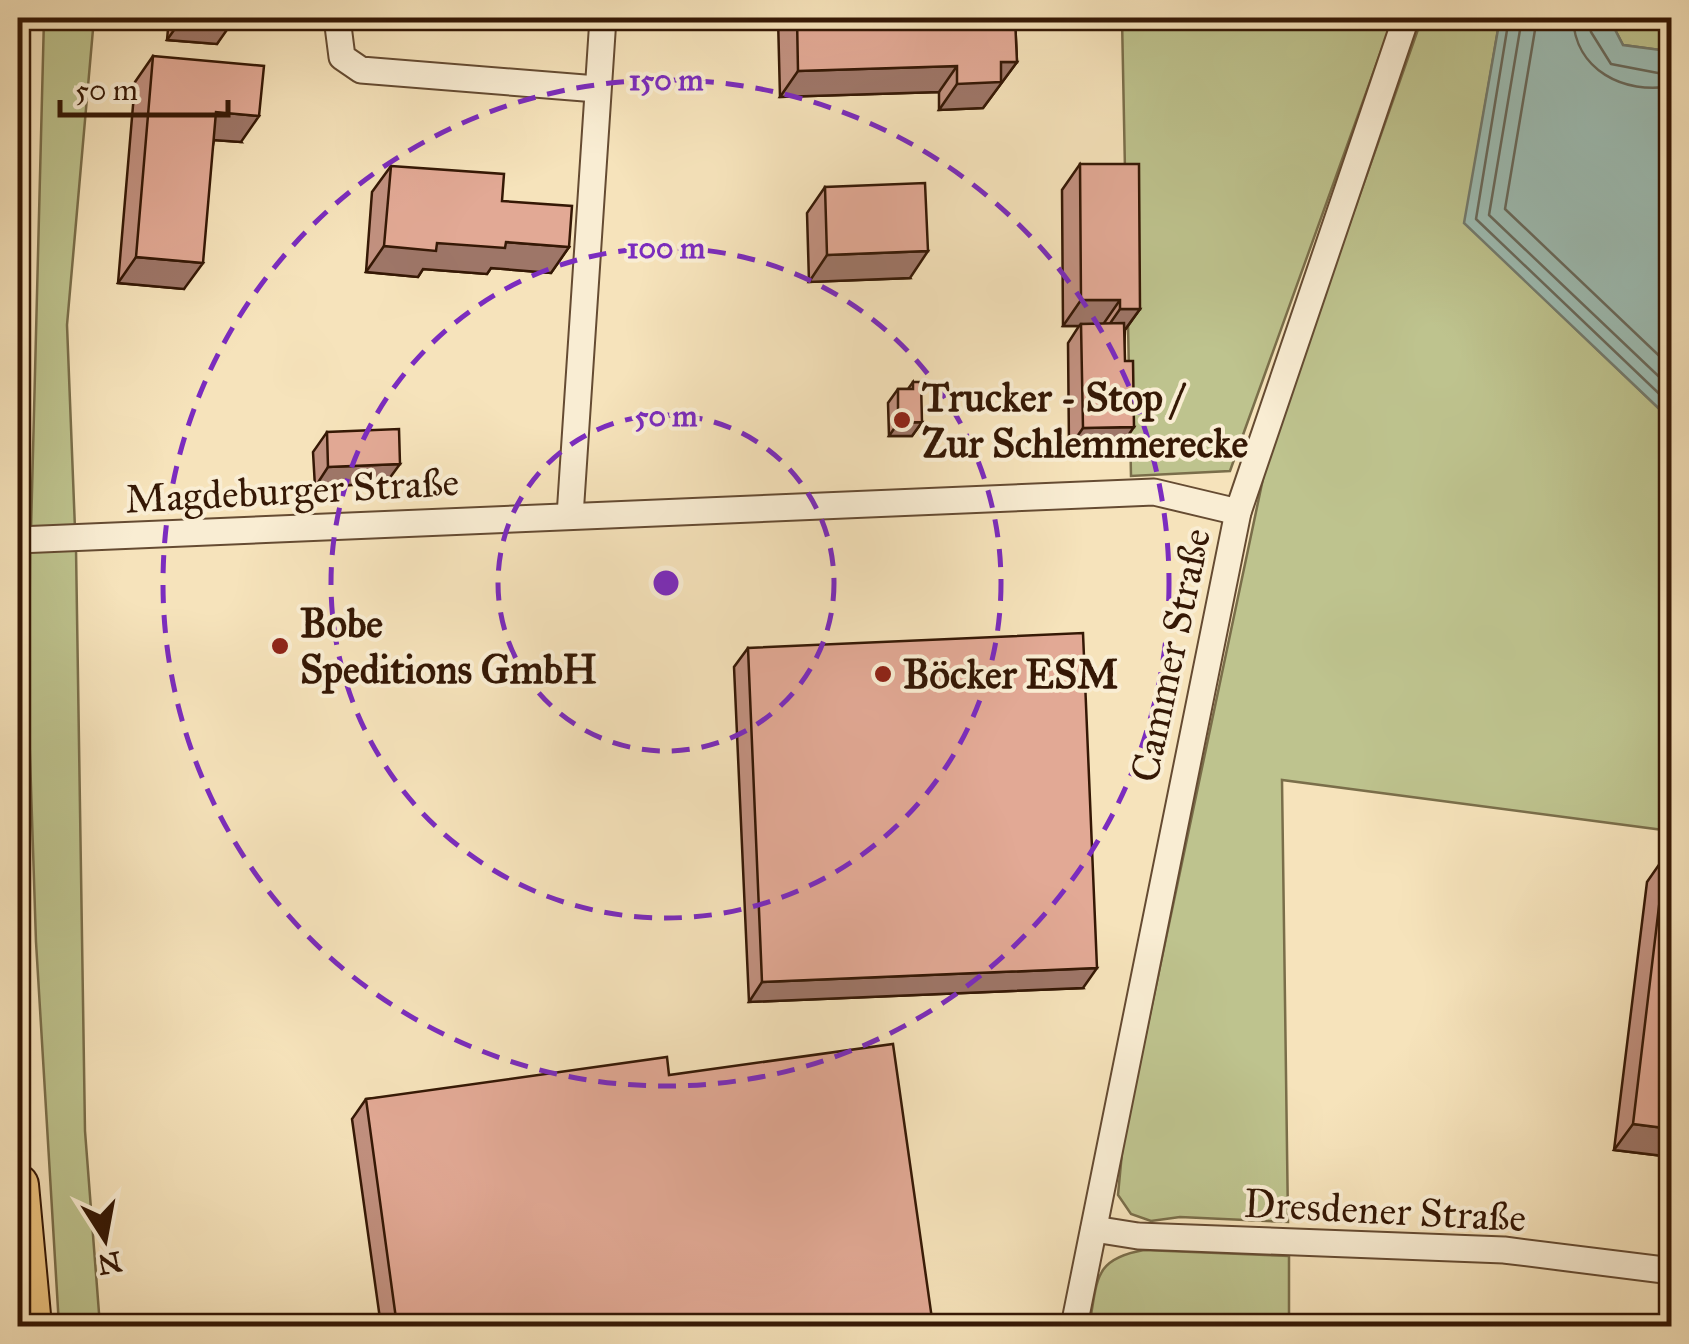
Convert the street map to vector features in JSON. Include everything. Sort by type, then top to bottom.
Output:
[{"type":"main road","points":[[18,1185],[31,1326]]},
{"type":"street","points":[[336,18],[342,57],[361,70],[597,89]]},
{"type":"street","points":[[570,516],[603,18]]},
{"type":"street","name":"Cammer Straße","points":[[1074,1326],[1238,512],[1406,18]]},
{"type":"street","name":"Magdeburger Straße","points":[[18,540],[1154,492],[1238,512]]},
{"type":"street","name":"Dresdener Straße","points":[[1094,1229],[1138,1236],[1504,1250],[1672,1271]]},
{"type":"green space","points":[[44,18],[94,18],[67,325],[75,529],[31,531]]},
{"type":"green space","points":[[1122,18],[1393,18],[1230,471],[1131,476]]},
{"type":"green space","points":[[1422,18],[1500,18],[1465,223],[1671,420],[1671,831],[1282,780],[1288,1222],[1180,1217],[1151,1221],[1131,1214],[1118,1195],[1123,1142],[1268,455]]},
{"type":"green space","points":[[1609,18],[1671,18],[1671,43],[1660,50],[1623,45]]},
{"type":"green space","points":[[76,549],[85,1131],[100,1326],[59,1326],[36,942],[29,725],[30,551]]},
{"type":"green space","points":[[1144,1250],[1289,1256],[1289,1326],[1089,1326],[1100,1274],[1115,1259]]},
{"type":"water","points":[[1500,18],[1609,18],[1623,45],[1660,50],[1671,43],[1671,420],[1464,223]]},
{"type":"building","points":[[181,18],[232,18],[231,24]]},
{"type":"building","points":[[797,18],[1015,18],[1017,62],[1001,62],[1001,82],[957,84],[957,66],[798,71]]},
{"type":"building","points":[[153,56],[264,66],[259,116],[216,112],[203,263],[136,257]]},
{"type":"building","points":[[1080,164],[1139,164],[1140,309],[1120,309],[1120,300],[1081,300]]},
{"type":"building","points":[[391,166],[504,174],[502,201],[572,206],[569,247],[506,242],[505,248],[437,243],[436,251],[384,246]]},
{"type":"building","points":[[925,183],[928,251],[827,255],[825,187]]},
{"type":"building","points":[[1124,323],[1125,361],[1133,361],[1134,427],[1083,428],[1081,324]]},
{"type":"building","points":[[913,382],[921,382],[922,422],[898,423],[898,389],[913,389]]},
{"type":"building","points":[[399,429],[400,464],[328,467],[327,432]]},
{"type":"building","points":[[1083,633],[1097,968],[762,982],[748,648]]},
{"type":"building","points":[[1665,856],[1672,857],[1672,1129],[1633,1124]]},
{"type":"building","points":[[893,1044],[933,1326],[397,1326],[366,1099],[667,1057],[669,1075]]},
{"type":"place","name":"Trucker - Stop / Zur Schlemmerecke","points":[[902,420]]},
{"type":"place","name":"Bobe Speditions GmbH","points":[[280,646]]},
{"type":"place","name":"Böcker ESM","points":[[883,674]]}]
